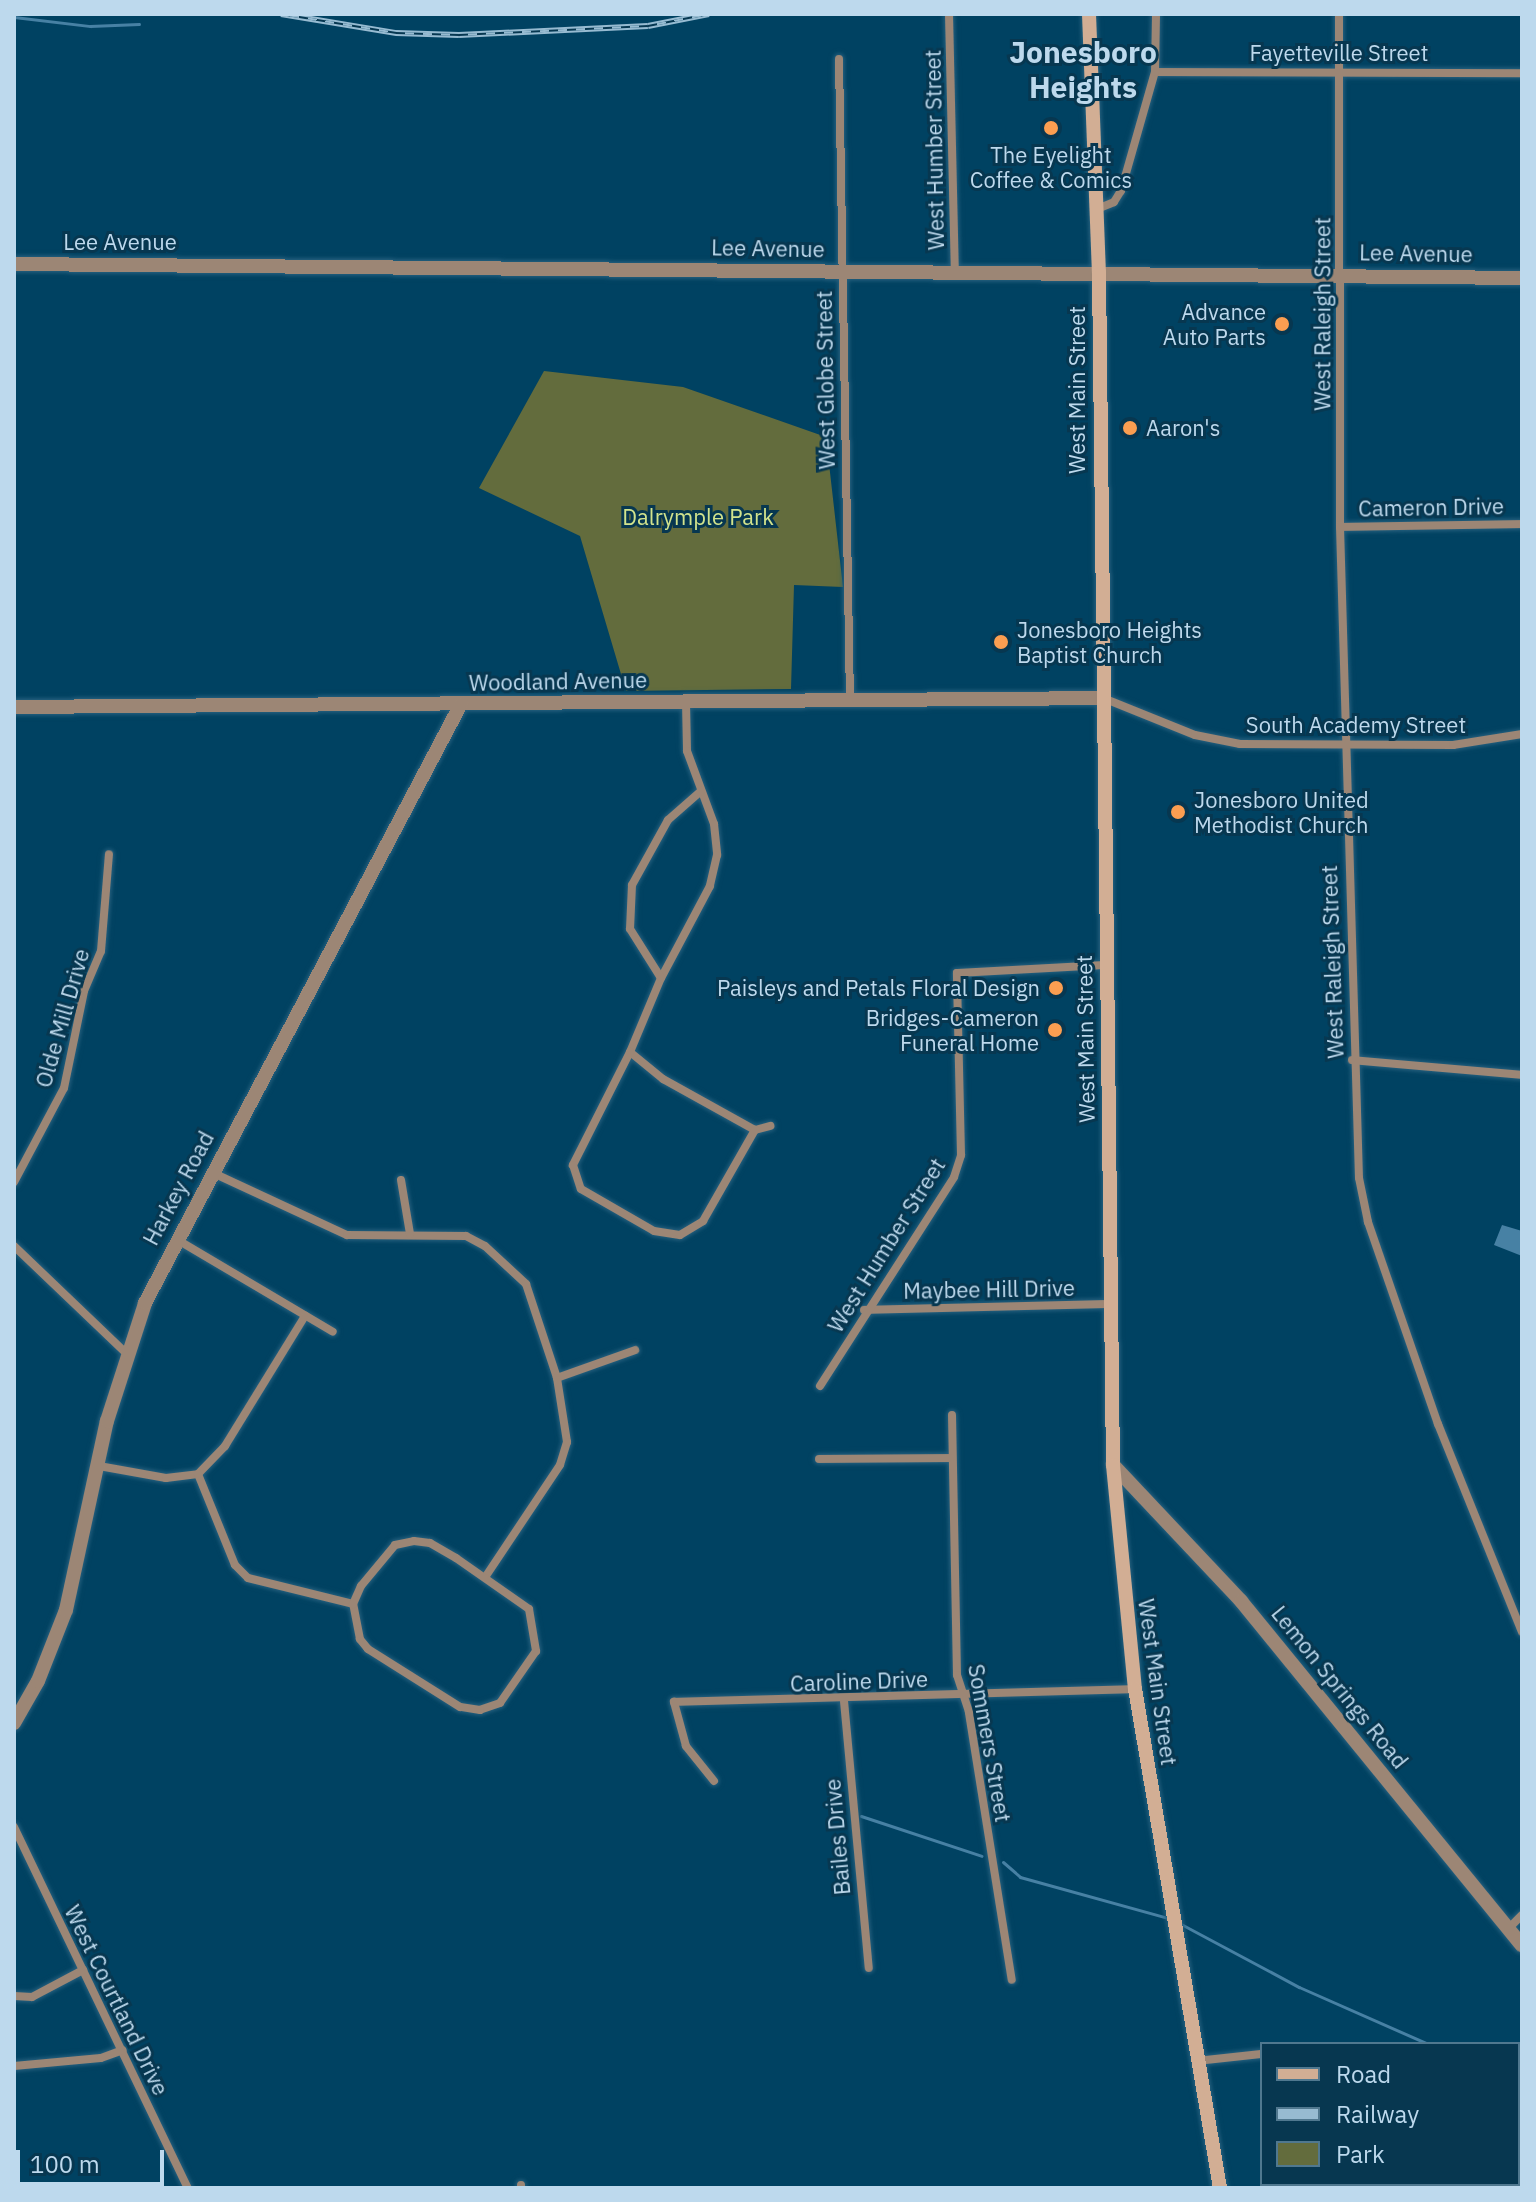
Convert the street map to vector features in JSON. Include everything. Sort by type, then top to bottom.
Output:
[{"type":"main road","name":"West Main Street","points":[[1089,14],[1099,272],[1105,965],[1114,1304],[1113,1465],[1135,1689],[1192,2041],[1220,2188]]},
{"type":"street","name":"West Humber Street","points":[[949,14],[955,273]]},
{"type":"street","points":[[1096,209],[1114,202],[1121,191],[1155,72],[1156,14]]},
{"type":"street","name":"West Raleigh Street","points":[[1339,14],[1340,527],[1355,1134],[1368,1222],[1438,1424],[1522,1632]]},
{"type":"street","name":"West Globe Street","points":[[839,59],[850,700]]},
{"type":"street","name":"Fayetteville Street","points":[[1155,72],[1341,70],[1522,73]]},
{"type":"street","name":"Lee Avenue","points":[[14,264],[1522,278]]},
{"type":"street","name":"Cameron Drive","points":[[1340,527],[1522,524]]},
{"type":"street","name":"Woodland Avenue","points":[[14,707],[1103,698]]},
{"type":"street","name":"South Academy Street","points":[[1103,698],[1195,735],[1236,744],[1453,745],[1522,734]]},
{"type":"street","points":[[686,702],[687,751],[714,824],[717,855],[710,886],[661,978],[630,1052],[573,1165],[581,1189],[654,1231],[680,1235],[703,1221],[755,1130]]},
{"type":"street","name":"Harkey Road","points":[[14,1723],[38,1681],[66,1610],[126,1353],[176,1239],[461,704]]},
{"type":"street","points":[[661,978],[630,929],[632,885],[668,820],[701,791]]},
{"type":"street","name":"Olde Mill Drive","points":[[14,1182],[64,1088],[84,991],[101,951],[109,854]]},
{"type":"street","name":"West Humber Street","points":[[820,1386],[864,1310],[934,1210],[961,1155],[957,973],[1105,965]]},
{"type":"street","points":[[630,1052],[663,1079],[755,1130],[770,1126]]},
{"type":"street","points":[[1352,1060],[1522,1075]]},
{"type":"street","points":[[211,1172],[347,1235],[466,1236],[516,1271],[535,1299],[557,1378],[567,1429],[565,1454],[486,1576]]},
{"type":"street","points":[[401,1180],[410,1234]]},
{"type":"street","points":[[176,1239],[333,1332]]},
{"type":"street","points":[[14,1246],[126,1353]]},
{"type":"street","name":"Maybee Hill Drive","points":[[864,1310],[1114,1304]]},
{"type":"street","points":[[99,1466],[166,1478],[198,1474],[225,1446],[305,1316]]},
{"type":"street","points":[[557,1378],[635,1350]]},
{"type":"street","name":"Sommers Street","points":[[952,1415],[957,1675],[964,1697],[1012,1980]]},
{"type":"street","points":[[819,1459],[951,1458]]},
{"type":"street","name":"Lemon Springs Road","points":[[1113,1465],[1241,1601],[1522,1945]]},
{"type":"street","points":[[198,1474],[235,1565],[248,1578],[353,1604]]},
{"type":"street","points":[[414,1541],[430,1543],[486,1576],[529,1609],[536,1651],[500,1703],[480,1710],[447,1701],[368,1649],[355,1627],[353,1604],[380,1560],[395,1545],[414,1541]]},
{"type":"street","name":"Caroline Drive","points":[[714,1781],[686,1746],[674,1702],[844,1701],[1135,1689]]},
{"type":"street","name":"Bailes Drive","points":[[844,1701],[869,1968]]},
{"type":"street","name":"West Courtland Drive","points":[[14,1827],[188,2188]]},
{"type":"street","points":[[1509,1928],[1522,1915]]},
{"type":"street","points":[[14,1996],[32,1997],[83,1970]]},
{"type":"street","points":[[14,2066],[101,2058],[123,2050]]},
{"type":"street","points":[[1196,2061],[1260,2054]]},
{"type":"green space","name":"Dalrymple Park","points":[[544,371],[683,387],[826,437],[843,587],[794,585],[791,689],[626,691],[580,536],[479,488]]},
{"type":"water","points":[[1502,1225],[1522,1231],[1522,1256],[1494,1245]]},
{"type":"waterway","points":[[14,17],[90,26],[139,24]]},
{"type":"waterway","points":[[861,1816],[982,1856]]},
{"type":"waterway","points":[[1003,1862],[1020,1877],[1168,1918]]},
{"type":"waterway","points":[[1179,1923],[1299,1987],[1423,2042]]},
{"type":"railway","points":[[281,14],[396,33],[459,35],[648,26],[709,14]]},
{"type":"place","name":"The Eyelight Coffee & Comics","points":[[1051,128]]},
{"type":"place","name":"Advance Auto Parts","points":[[1282,324]]},
{"type":"place","name":"Aaron's","points":[[1130,428]]},
{"type":"place","name":"Jonesboro Heights Baptist Church","points":[[1001,642]]},
{"type":"place","name":"Jonesboro United Methodist Church","points":[[1178,812]]},
{"type":"place","name":"Paisleys and Petals Floral Design","points":[[1056,988]]},
{"type":"place","name":"Bridges-Cameron Funeral Home","points":[[1055,1030]]},
{"type":"district","name":"Jonesboro Heights","points":[[1083,69]]}]
